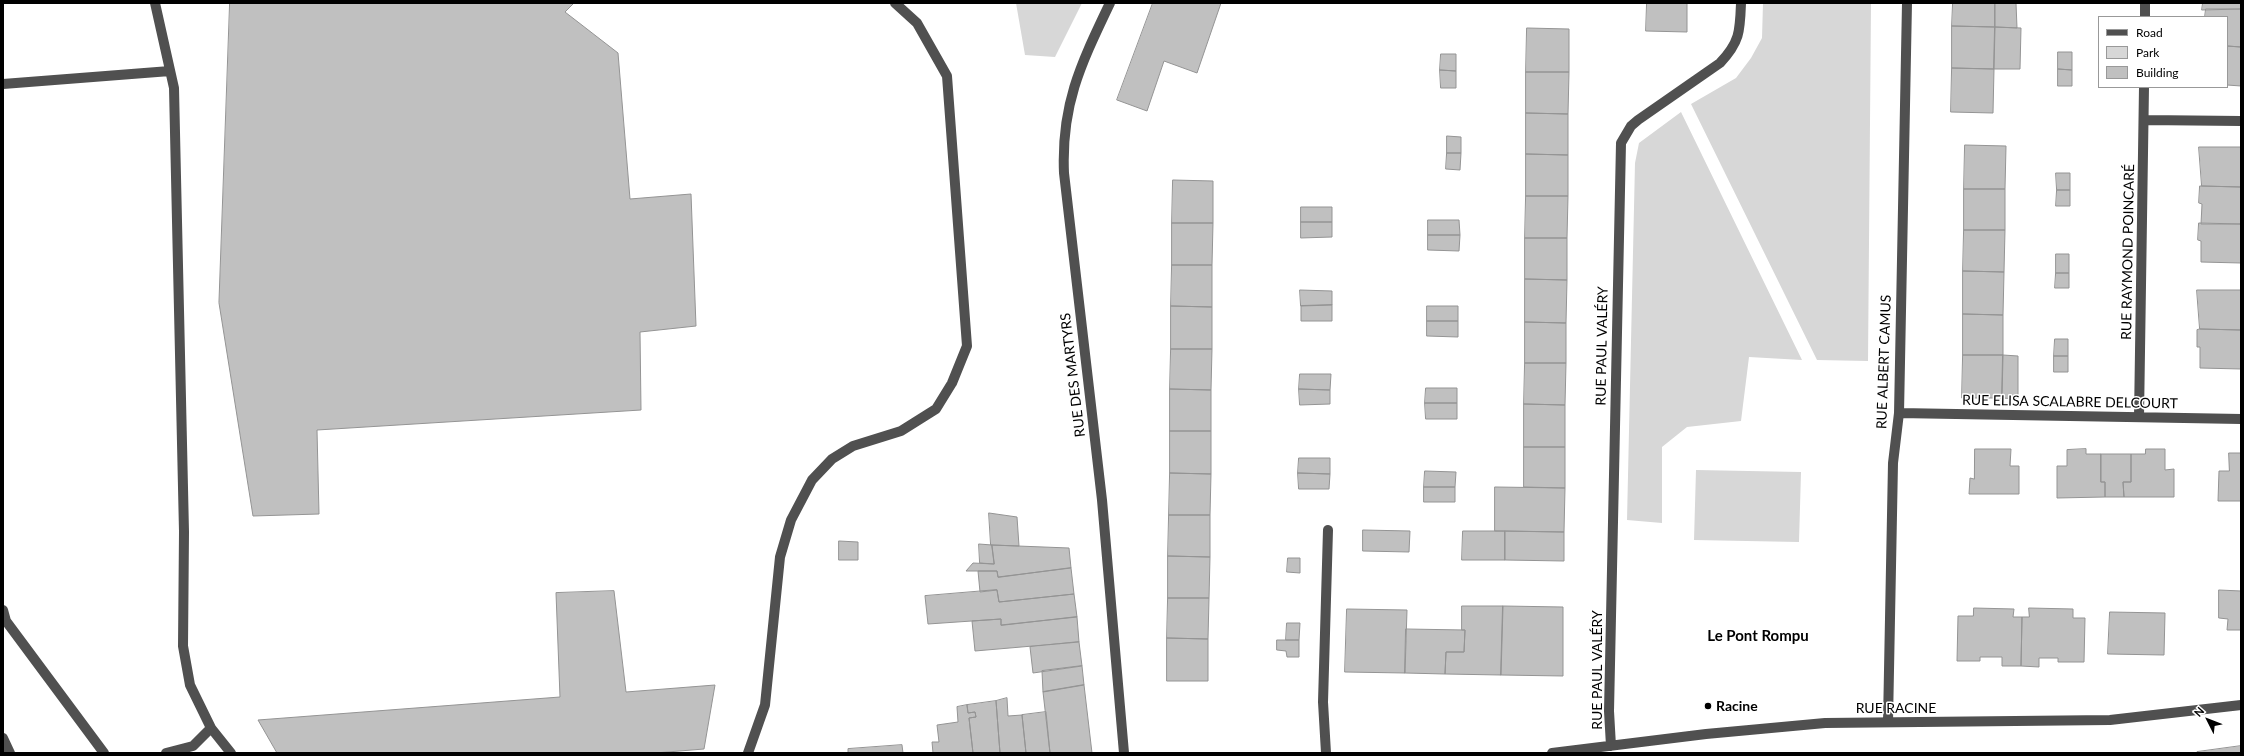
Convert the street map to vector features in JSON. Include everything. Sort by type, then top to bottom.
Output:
[{"type":"street","points":[[155,3],[174,88],[184,532],[183,646],[190,685],[211,728],[231,753]]},
{"type":"street","points":[[748,753],[765,705],[780,557],[791,520],[812,480],[832,459],[853,446],[901,431],[936,410],[952,383],[967,346],[947,76],[917,23],[895,3]]},
{"type":"street","name":"RUE DES MARTYRS","points":[[1110,3],[1086,54],[1076,80],[1064,126],[1063,151],[1064,173],[1102,500],[1124,753]]},
{"type":"street","name":"RUE PAUL VALÉRY","points":[[1611,746],[1610,704],[1621,142],[1631,126],[1638,120],[1720,64],[1737,43],[1740,29],[1741,3]]},
{"type":"street","name":"RUE ALBERT CAMUS","points":[[1888,722],[1893,463],[1898,413],[1907,3]]},
{"type":"street","points":[[2145,3],[2145,16]]},
{"type":"street","points":[[3,84],[170,71]]},
{"type":"street","name":"RUE RAYMOND POINCARÉ","points":[[2139,417],[2144,88]]},
{"type":"street","points":[[2144,120],[2241,121]]},
{"type":"street","name":"RUE ELISA SCALABRE DELCOURT","points":[[1898,413],[2241,419]]},
{"type":"street","points":[[1326,753],[1323,702],[1328,530]]},
{"type":"street","points":[[3,610],[6,621],[104,753]]},
{"type":"street","name":"RUE RACINE","points":[[1552,753],[1590,751],[1611,746],[1817,724],[2110,720],[2241,704]]},
{"type":"street","points":[[166,753],[193,746],[211,728]]},
{"type":"street","points":[[3,738],[10,753]]},
{"type":"green space","points":[[1016,3],[1082,3],[1055,57],[1025,55]]},
{"type":"green space","points":[[1763,3],[1871,3],[1868,361],[1817,360],[1691,104],[1736,78],[1751,58],[1762,38]]},
{"type":"green space","points":[[1681,112],[1802,360],[1749,357],[1741,421],[1687,427],[1662,447],[1662,523],[1627,520],[1635,163],[1639,143]]},
{"type":"green space","points":[[1696,470],[1801,472],[1799,542],[1694,540]]},
{"type":"building","points":[[230,3],[574,3],[565,12],[618,53],[630,199],[691,194],[696,326],[640,332],[641,410],[317,430],[319,514],[253,516],[219,303]]},
{"type":"building","points":[[1153,3],[1221,3],[1197,73],[1164,61],[1147,111],[1117,100]]},
{"type":"building","points":[[1647,3],[1687,3],[1687,32],[1646,31]]},
{"type":"building","points":[[1953,3],[1995,3],[1995,27],[1952,26]]},
{"type":"building","points":[[1995,3],[2016,3],[2017,28],[1995,27]]},
{"type":"building","points":[[2203,3],[2241,3],[2241,9],[2202,10]]},
{"type":"building","points":[[2206,9],[2241,9],[2241,47],[2228,46],[2228,16],[2205,16]]},
{"type":"building","points":[[1952,26],[1995,27],[1994,69],[1952,68]]},
{"type":"building","points":[[1995,27],[2021,28],[2020,69],[1994,69]]},
{"type":"building","points":[[1527,28],[1569,29],[1569,72],[1526,72]]},
{"type":"building","points":[[2228,46],[2241,47],[2241,86],[2228,85]]},
{"type":"building","points":[[2058,52],[2072,52],[2072,70],[2058,69]]},
{"type":"building","points":[[1441,54],[1456,54],[1456,71],[1440,70]]},
{"type":"building","points":[[1952,68],[1994,69],[1993,113],[1951,112]]},
{"type":"building","points":[[2058,69],[2072,70],[2072,86],[2058,86]]},
{"type":"building","points":[[1440,70],[1456,71],[1456,88],[1441,88]]},
{"type":"building","points":[[1526,72],[1569,72],[1568,114],[1526,113]]},
{"type":"building","points":[[1526,113],[1568,114],[1568,155],[1526,154]]},
{"type":"building","points":[[1447,136],[1461,137],[1461,153],[1447,153]]},
{"type":"building","points":[[1965,145],[2006,146],[2005,189],[1964,189]]},
{"type":"building","points":[[2199,147],[2241,147],[2241,187],[2202,186]]},
{"type":"building","points":[[1447,153],[1461,153],[1460,170],[1446,169]]},
{"type":"building","points":[[1526,154],[1568,155],[1568,196],[1526,196]]},
{"type":"building","points":[[2056,173],[2070,173],[2070,190],[2057,190]]},
{"type":"building","points":[[1173,180],[1213,181],[1213,223],[1172,223]]},
{"type":"building","points":[[2200,186],[2241,187],[2241,224],[2201,224],[2202,204],[2199,203]]},
{"type":"building","points":[[1964,189],[2005,189],[2005,230],[1964,230]]},
{"type":"building","points":[[2057,190],[2070,190],[2070,206],[2056,206]]},
{"type":"building","points":[[1526,196],[1568,196],[1567,238],[1525,238]]},
{"type":"building","points":[[1301,207],[1332,207],[1332,222],[1301,222]]},
{"type":"building","points":[[1428,220],[1459,220],[1460,235],[1428,235]]},
{"type":"building","points":[[1301,222],[1332,222],[1332,237],[1301,238]]},
{"type":"building","points":[[1172,223],[1213,223],[1212,265],[1172,265]]},
{"type":"building","points":[[2199,223],[2241,224],[2241,263],[2201,262],[2201,241],[2198,240]]},
{"type":"building","points":[[1964,230],[2005,230],[2004,272],[1963,271]]},
{"type":"building","points":[[1428,235],[1460,235],[1459,251],[1428,250]]},
{"type":"building","points":[[1525,238],[1567,238],[1567,280],[1525,279]]},
{"type":"building","points":[[2056,254],[2069,254],[2069,273],[2056,273]]},
{"type":"building","points":[[1172,265],[1212,265],[1212,307],[1171,306]]},
{"type":"building","points":[[1963,271],[2004,272],[2003,315],[1963,314]]},
{"type":"building","points":[[2056,273],[2069,273],[2069,288],[2055,288]]},
{"type":"building","points":[[1525,279],[1567,280],[1566,323],[1525,322]]},
{"type":"building","points":[[1300,290],[1332,291],[1332,305],[1301,306]]},
{"type":"building","points":[[2197,290],[2241,290],[2241,330],[2200,329]]},
{"type":"building","points":[[1332,305],[1332,321],[1301,321],[1301,306]]},
{"type":"building","points":[[1171,306],[1212,307],[1212,349],[1171,349]]},
{"type":"building","points":[[1427,306],[1458,306],[1458,321],[1427,321]]},
{"type":"building","points":[[1963,314],[2003,315],[2003,355],[1963,355]]},
{"type":"building","points":[[1427,321],[1458,321],[1458,337],[1427,336]]},
{"type":"building","points":[[1525,322],[1566,323],[1566,363],[1525,363]]},
{"type":"building","points":[[2197,330],[2241,330],[2241,369],[2200,368],[2200,347],[2197,347]]},
{"type":"building","points":[[2055,339],[2068,339],[2068,356],[2054,356]]},
{"type":"building","points":[[1171,349],[1212,349],[1211,390],[1170,389]]},
{"type":"building","points":[[1963,355],[2003,355],[2002,398],[1962,398]]},
{"type":"building","points":[[2003,355],[2018,356],[2018,399],[2002,398]]},
{"type":"building","points":[[2054,356],[2068,356],[2068,372],[2054,372]]},
{"type":"building","points":[[1525,363],[1566,363],[1565,405],[1524,404]]},
{"type":"building","points":[[1300,374],[1331,374],[1330,390],[1299,389]]},
{"type":"building","points":[[1426,388],[1457,388],[1457,403],[1425,403]]},
{"type":"building","points":[[1170,389],[1211,390],[1211,431],[1170,431]]},
{"type":"building","points":[[1299,389],[1330,390],[1330,404],[1300,405]]},
{"type":"building","points":[[1425,403],[1457,403],[1457,419],[1426,419]]},
{"type":"building","points":[[1524,404],[1565,405],[1565,447],[1524,447]]},
{"type":"building","points":[[1170,431],[1211,431],[1211,474],[1170,473]]},
{"type":"building","points":[[1524,447],[1565,447],[1565,488],[1524,487]]},
{"type":"building","points":[[1975,449],[2011,449],[2010,466],[2019,466],[2019,494],[1969,494],[1970,478],[1974,479]]},
{"type":"building","points":[[2086,449],[2086,454],[2101,454],[2101,482],[2105,482],[2105,497],[2057,498],[2057,466],[2067,466],[2067,450]]},
{"type":"building","points":[[2146,449],[2165,449],[2165,470],[2174,469],[2174,497],[2124,497],[2123,482],[2131,482],[2131,454],[2145,454]]},
{"type":"building","points":[[2229,453],[2241,453],[2241,501],[2218,501],[2219,471],[2229,471]]},
{"type":"building","points":[[2101,454],[2131,454],[2131,482],[2123,482],[2124,497],[2105,497],[2105,482],[2101,482]]},
{"type":"building","points":[[1299,458],[1330,458],[1330,474],[1298,473]]},
{"type":"building","points":[[1425,471],[1456,472],[1455,487],[1424,487]]},
{"type":"building","points":[[1170,473],[1211,474],[1210,515],[1169,515]]},
{"type":"building","points":[[1298,473],[1330,474],[1329,489],[1299,489]]},
{"type":"building","points":[[1424,487],[1455,487],[1455,502],[1424,502]]},
{"type":"building","points":[[1495,487],[1565,488],[1564,532],[1495,531]]},
{"type":"building","points":[[989,513],[1017,517],[1019,546],[991,545]]},
{"type":"building","points":[[1169,515],[1210,515],[1210,557],[1168,556]]},
{"type":"building","points":[[1363,530],[1410,531],[1409,552],[1363,551]]},
{"type":"building","points":[[1463,531],[1505,531],[1505,560],[1462,560]]},
{"type":"building","points":[[1505,531],[1564,532],[1564,561],[1505,560]]},
{"type":"building","points":[[839,541],[858,542],[858,560],[839,560]]},
{"type":"building","points":[[979,544],[992,545],[994,564],[980,563]]},
{"type":"building","points":[[992,545],[1069,548],[1071,568],[998,577],[997,571],[966,571],[973,563],[994,564]]},
{"type":"building","points":[[1168,556],[1210,557],[1209,598],[1168,598]]},
{"type":"building","points":[[1288,558],[1300,558],[1300,573],[1287,572]]},
{"type":"building","points":[[1071,568],[1074,594],[999,602],[997,590],[980,592],[978,571],[997,571],[998,577]]},
{"type":"building","points":[[997,590],[999,602],[1074,594],[1077,617],[1001,625],[1001,619],[928,624],[925,596]]},
{"type":"building","points":[[2219,590],[2241,591],[2241,630],[2227,630],[2228,619],[2219,618]]},
{"type":"building","points":[[614,591],[626,692],[715,685],[704,749],[655,753],[277,753],[258,720],[560,697],[556,593]]},
{"type":"building","points":[[1168,598],[1209,598],[1208,639],[1167,638]]},
{"type":"building","points":[[1462,606],[1503,606],[1501,675],[1445,674],[1446,652],[1464,652],[1465,630],[1462,630]]},
{"type":"building","points":[[1503,606],[1563,607],[1563,676],[1501,675]]},
{"type":"building","points":[[1974,608],[2014,609],[2013,617],[2022,617],[2021,666],[2002,666],[2002,657],[1980,657],[1980,661],[1957,661],[1958,616],[1973,616]]},
{"type":"building","points":[[2029,608],[2073,609],[2073,618],[2085,618],[2084,662],[2058,662],[2058,658],[2039,658],[2039,667],[2021,666],[2022,617],[2029,617]]},
{"type":"building","points":[[1347,609],[1407,610],[1405,673],[1345,672]]},
{"type":"building","points":[[2110,612],[2165,613],[2164,655],[2108,654]]},
{"type":"building","points":[[1077,617],[1079,642],[975,651],[972,621],[1001,619],[1001,625]]},
{"type":"building","points":[[1287,623],[1300,623],[1299,640],[1286,640]]},
{"type":"building","points":[[1406,629],[1465,630],[1464,652],[1446,652],[1445,674],[1405,673]]},
{"type":"building","points":[[1167,638],[1208,639],[1208,681],[1167,681]]},
{"type":"building","points":[[1277,640],[1299,640],[1299,657],[1287,657],[1286,651],[1277,650]]},
{"type":"building","points":[[1079,642],[1082,666],[1033,673],[1030,647]]},
{"type":"building","points":[[1082,666],[1084,685],[1043,692],[1042,671]]},
{"type":"building","points":[[1084,685],[1092,753],[1050,753],[1043,692]]},
{"type":"building","points":[[1007,698],[1008,716],[1022,715],[1026,753],[1000,753],[996,701]]},
{"type":"building","points":[[996,701],[1000,753],[973,753],[969,718],[976,717],[975,712],[968,713],[967,705]]},
{"type":"building","points":[[967,705],[968,713],[975,712],[976,717],[969,718],[973,753],[933,753],[932,742],[939,742],[937,725],[958,722],[957,707]]},
{"type":"building","points":[[1046,712],[1050,753],[1026,753],[1022,715]]},
{"type":"building","points":[[902,745],[903,753],[848,753],[848,749]]},
{"type":"building","points":[[2241,746],[2241,753],[2197,753],[2197,752]]},
{"type":"place","name":"Racine","points":[[1708,706]]},
{"type":"district","name":"Le Pont Rompu","points":[[1758,636]]}]
